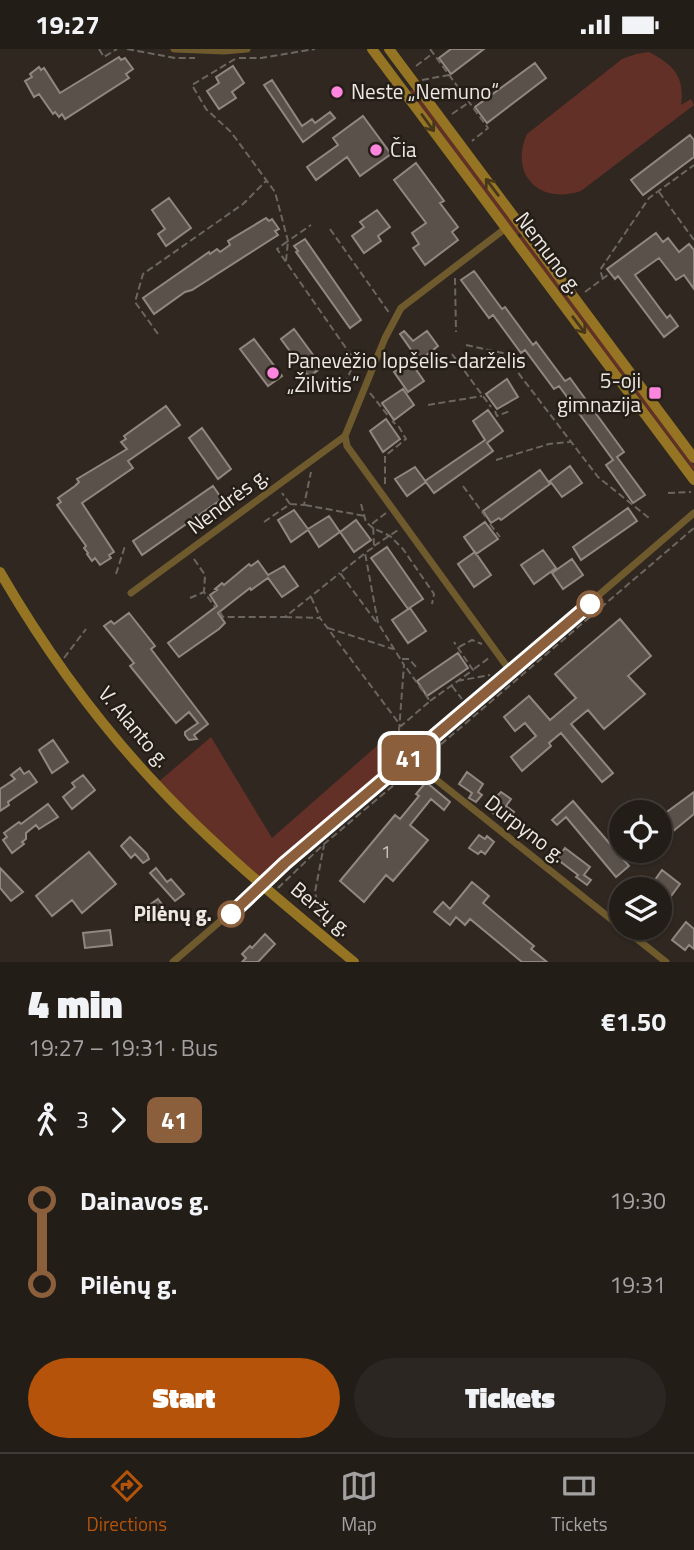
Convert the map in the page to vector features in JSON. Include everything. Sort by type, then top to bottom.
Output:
[{"type":"main road","name":"Nemuno g.","points":[[372,49],[694,480]]},
{"type":"main road","name":"Nemuno g.","points":[[389,49],[694,458]]},
{"type":"main road","name":"V. Alanto g.","points":[[0,572],[59,664],[116,739],[156,784],[263,886]]},
{"type":"main road","name":"Beržų g.","points":[[263,886],[354,962]]},
{"type":"street","points":[[174,49],[247,49]]},
{"type":"street","points":[[506,228],[409,301],[395,317],[345,436],[347,446],[511,672]]},
{"type":"street","name":"Nendrės g.","points":[[131,593],[345,436]]},
{"type":"street","points":[[173,962],[694,513]]},
{"type":"street","name":"Durpyno g.","points":[[409,758],[609,917]]},
{"type":"street","name":"Durpyno g.","points":[[638,940],[666,962]]},
{"type":"path","points":[[99,49],[104,57],[117,49]]},
{"type":"path","points":[[430,49],[488,128],[471,141]]},
{"type":"path","points":[[416,66],[433,53]]},
{"type":"path","points":[[236,58],[192,85],[206,109],[231,132],[275,192],[288,241],[286,261]]},
{"type":"path","points":[[424,78],[449,75]]},
{"type":"path","points":[[452,114],[469,102]]},
{"type":"path","points":[[603,279],[600,270],[606,259],[649,198],[694,165]]},
{"type":"path","points":[[158,334],[135,302],[143,275],[243,204],[267,180]]},
{"type":"path","points":[[658,191],[694,240]]},
{"type":"path","points":[[311,225],[277,249],[355,361],[346,381],[352,388]]},
{"type":"path","points":[[330,229],[390,315]]},
{"type":"path","points":[[455,266],[456,332]]},
{"type":"path","points":[[585,292],[610,274]]},
{"type":"path","points":[[466,345],[503,353],[598,477],[649,518]]},
{"type":"path","points":[[452,354],[491,407]]},
{"type":"path","points":[[369,391],[389,417]]},
{"type":"path","points":[[428,405],[483,396]]},
{"type":"path","points":[[495,411],[497,416],[510,411]]},
{"type":"path","points":[[381,492],[387,482],[385,456],[406,439],[392,421]]},
{"type":"path","points":[[496,460],[549,444],[571,442]]},
{"type":"path","points":[[304,505],[307,485],[317,457]]},
{"type":"path","points":[[277,486],[290,504]]},
{"type":"path","points":[[463,486],[488,520]]},
{"type":"path","points":[[668,493],[691,492]]},
{"type":"path","points":[[264,522],[290,504],[365,516]]},
{"type":"path","points":[[361,504],[366,522],[390,536],[434,594],[432,604]]},
{"type":"path","points":[[374,547],[373,523],[392,508]]},
{"type":"path","points":[[490,524],[500,537]]},
{"type":"path","points":[[285,617],[365,553],[405,525]]},
{"type":"path","points":[[272,894],[324,844],[694,528]]},
{"type":"path","points":[[116,574],[125,546]]},
{"type":"path","points":[[188,552],[205,575],[204,592],[215,607]]},
{"type":"path","points":[[365,553],[378,623]]},
{"type":"path","points":[[340,573],[378,623],[430,701]]},
{"type":"path","points":[[190,598],[204,592]]},
{"type":"path","points":[[311,596],[320,618],[401,726]]},
{"type":"path","points":[[220,612],[223,617],[320,618]]},
{"type":"path","points":[[327,628],[396,650]]},
{"type":"path","points":[[59,664],[86,629]]},
{"type":"path","points":[[458,648],[472,640],[482,645],[495,662]]},
{"type":"path","points":[[454,642],[473,670]]},
{"type":"path","points":[[401,726],[491,656]]},
{"type":"path","points":[[401,659],[409,659],[416,667]]},
{"type":"path","points":[[404,665],[399,731],[409,745]]},
{"type":"path","points":[[456,682],[490,675]]},
{"type":"path","points":[[451,685],[462,699]]},
{"type":"path","points":[[324,844],[315,892],[324,938]]},
{"type":"shaded area","points":[[649,52],[676,73],[681,87],[681,105],[691,99],[694,105],[581,191],[552,194],[532,183],[522,162],[522,149],[527,134],[622,59]]},
{"type":"shaded area","points":[[413,89],[520,233],[517,235],[410,91]]},
{"type":"shaded area","points":[[522,236],[694,465],[694,471],[519,238]]},
{"type":"shaded area","points":[[395,730],[409,758],[263,886],[156,784],[211,737],[272,838]]},
{"type":"building","points":[[451,49],[484,49],[451,74],[439,58]]},
{"type":"building","points":[[119,57],[121,60],[125,58],[133,69],[126,74],[129,78],[65,119],[62,114],[59,117],[55,112],[53,114],[39,94],[34,97],[25,81],[32,77],[30,74],[39,67],[41,70],[44,68],[60,93]]},
{"type":"building","points":[[535,63],[546,78],[487,123],[475,107]]},
{"type":"building","points":[[233,66],[244,83],[232,92],[236,98],[219,109],[207,91],[219,83],[216,77]]},
{"type":"building","points":[[272,80],[302,126],[312,119],[315,123],[330,112],[335,118],[303,142],[264,85]]},
{"type":"building","points":[[363,116],[391,154],[360,176],[347,157],[316,180],[307,167],[338,145],[333,138]]},
{"type":"building","points":[[690,135],[694,140],[694,157],[643,195],[631,180]]},
{"type":"building","points":[[416,163],[444,201],[440,203],[458,227],[452,232],[458,240],[425,265],[413,248],[419,244],[412,233],[426,223],[394,180]]},
{"type":"building","points":[[169,198],[191,228],[166,246],[158,234],[165,229],[152,210]]},
{"type":"building","points":[[377,210],[390,227],[378,236],[381,241],[364,253],[352,236],[364,227],[360,222]]},
{"type":"building","points":[[266,218],[269,221],[272,219],[279,229],[275,231],[278,235],[154,314],[143,298],[209,252],[210,254],[217,249],[220,252],[230,245],[228,241]]},
{"type":"building","points":[[656,233],[663,242],[668,238],[679,252],[689,244],[694,250],[694,289],[684,275],[676,280],[659,258],[635,275],[667,318],[670,315],[678,326],[664,337],[618,276],[615,279],[607,269]]},
{"type":"building","points":[[305,239],[361,320],[350,328],[296,252],[298,251],[294,246]]},
{"type":"building","points":[[474,271],[502,309],[505,307],[533,345],[536,342],[565,381],[570,378],[624,452],[617,457],[645,495],[633,503],[606,465],[613,460],[559,386],[554,389],[525,350],[521,353],[493,315],[489,318],[461,280]]},
{"type":"building","points":[[294,329],[322,367],[309,377],[281,339]]},
{"type":"building","points":[[404,331],[413,341],[427,331],[438,346],[419,361],[400,334]]},
{"type":"building","points":[[254,339],[282,376],[268,386],[240,349]]},
{"type":"building","points":[[410,361],[424,381],[408,392],[394,372]]},
{"type":"building","points":[[507,379],[518,397],[497,409],[486,394]]},
{"type":"building","points":[[403,389],[414,405],[394,420],[382,403]]},
{"type":"building","points":[[166,406],[180,425],[128,461],[133,468],[82,503],[114,552],[109,555],[111,558],[100,565],[95,558],[92,561],[87,554],[84,548],[86,546],[57,505],[61,502],[58,498],[79,482],[77,479],[127,449],[121,442],[126,439],[124,436]]},
{"type":"building","points":[[488,410],[503,431],[487,443],[493,451],[434,493],[425,481],[485,440],[473,421]]},
{"type":"building","points":[[386,419],[400,439],[383,452],[370,431]]},
{"type":"building","points":[[202,428],[231,469],[218,479],[189,438]]},
{"type":"building","points":[[570,466],[582,483],[562,497],[550,481]]},
{"type":"building","points":[[415,467],[426,482],[407,496],[395,479]]},
{"type":"building","points":[[540,470],[550,484],[501,520],[499,518],[491,523],[483,511]]},
{"type":"building","points":[[213,486],[222,499],[142,555],[133,541]]},
{"type":"building","points":[[628,508],[637,521],[581,560],[573,547]]},
{"type":"building","points":[[294,510],[308,529],[329,516],[340,532],[319,547],[308,530],[291,542],[278,520]]},
{"type":"building","points":[[356,520],[371,540],[354,552],[340,532]]},
{"type":"building","points":[[485,522],[498,539],[476,554],[464,537]]},
{"type":"building","points":[[387,547],[423,599],[408,609],[371,558]]},
{"type":"building","points":[[543,550],[556,568],[534,584],[521,565]]},
{"type":"building","points":[[475,552],[491,575],[474,587],[458,564]]},
{"type":"building","points":[[572,559],[583,575],[563,589],[552,573]]},
{"type":"building","points":[[258,561],[268,575],[284,566],[298,586],[282,597],[268,578],[251,590],[250,588],[218,613],[225,623],[219,629],[179,657],[168,643],[217,606],[210,595],[217,590],[215,589],[222,583],[224,585],[249,564],[251,566]]},
{"type":"building","points":[[410,608],[426,631],[408,643],[392,620]]},
{"type":"building","points":[[129,613],[155,646],[151,649],[208,724],[194,735],[197,739],[189,740],[185,735],[185,732],[198,723],[189,712],[176,723],[130,666],[134,663],[104,626],[111,621],[114,624]]},
{"type":"building","points":[[620,619],[651,656],[628,676],[645,694],[604,729],[588,710],[571,724],[613,773],[602,782],[561,733],[549,743],[551,746],[522,771],[511,757],[536,736],[525,723],[515,731],[504,717],[529,696],[550,720],[576,698],[555,674]]},
{"type":"building","points":[[458,653],[468,668],[427,696],[417,681]]},
{"type":"building","points":[[53,740],[68,762],[52,773],[39,750]]},
{"type":"building","points":[[20,768],[24,774],[29,771],[37,782],[8,802],[9,805],[0,811],[0,789],[15,779],[11,775]]},
{"type":"building","points":[[467,772],[483,784],[478,792],[482,795],[476,802],[469,798],[472,793],[459,784]]},
{"type":"building","points":[[83,775],[95,790],[72,809],[63,797],[75,787],[72,783]]},
{"type":"building","points":[[426,782],[450,802],[444,810],[431,799],[410,825],[428,840],[393,881],[386,875],[364,902],[340,881],[395,815],[400,819],[419,796],[416,794]]},
{"type":"building","points":[[501,792],[511,799],[506,806],[514,812],[506,822],[493,813],[501,802],[495,798]]},
{"type":"building","points":[[694,792],[694,814],[672,832],[672,808]]},
{"type":"building","points":[[573,801],[609,843],[609,863],[626,863],[629,866],[616,877],[566,817],[557,825],[552,820]]},
{"type":"building","points":[[48,804],[58,817],[39,829],[36,825],[26,833],[26,839],[22,842],[24,844],[12,853],[3,840],[7,837],[4,833]]},
{"type":"building","points":[[479,835],[485,839],[487,836],[494,842],[485,854],[481,851],[478,854],[469,848]]},
{"type":"building","points":[[130,837],[147,854],[149,859],[143,863],[135,854],[131,858],[121,846]]},
{"type":"building","points":[[565,848],[590,867],[584,875],[591,880],[587,885],[557,859]]},
{"type":"building","points":[[89,852],[116,884],[82,913],[72,900],[52,916],[36,896]]},
{"type":"building","points":[[0,868],[23,892],[11,901],[0,888]]},
{"type":"building","points":[[156,868],[167,882],[171,879],[184,894],[175,901],[150,873]]},
{"type":"building","points":[[662,870],[671,877],[657,877]]},
{"type":"building","points":[[672,878],[680,884],[672,895]]},
{"type":"building","points":[[472,882],[489,896],[483,903],[534,946],[531,949],[547,962],[522,962],[470,919],[465,925],[456,917],[450,925],[434,912],[443,902],[450,909]]},
{"type":"building","points":[[158,899],[167,911],[153,921],[144,909]]},
{"type":"building","points":[[686,922],[694,929],[694,949],[689,945],[685,950],[672,940]]},
{"type":"building","points":[[110,930],[112,945],[85,948],[83,933]]},
{"type":"building","points":[[265,934],[275,944],[258,962],[242,962],[246,958],[242,954]]},
{"type":"bus line","name":"41","points":[[231,914],[285,863],[590,604]]},
{"type":"place","name":"Neste „Nemuno“","points":[[337,92]]},
{"type":"place","name":"Čia","points":[[376,150]]},
{"type":"place","name":"Panevėžio lopšelis-darželis „Žilvitis“","points":[[273,373]]},
{"type":"place","name":"5-oji gimnazija","points":[[655,393]]},
{"type":"place","name":"Pilėnų g.","points":[[231,914]]}]
